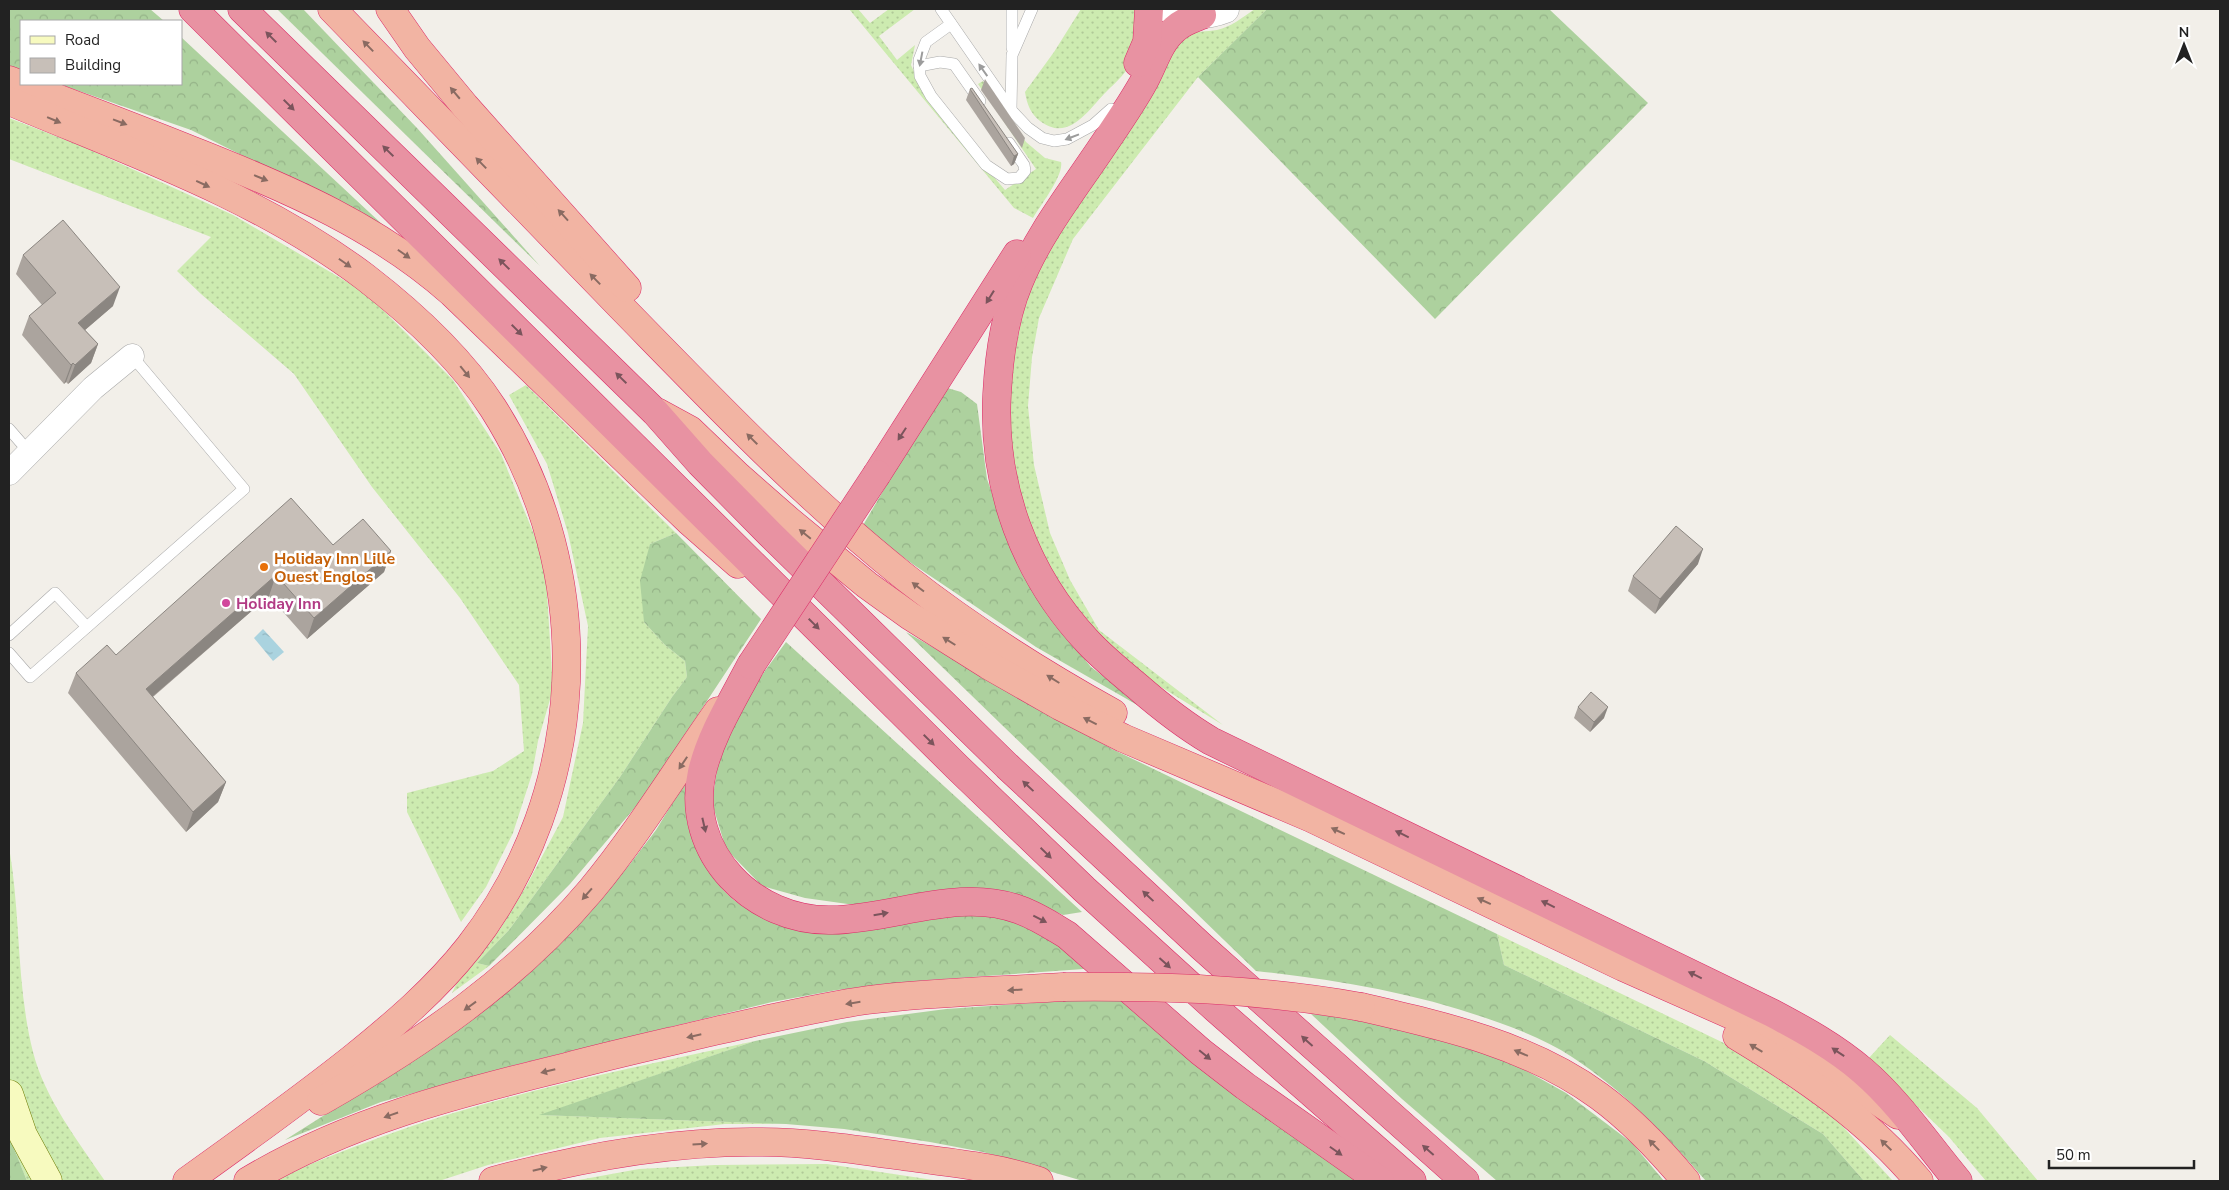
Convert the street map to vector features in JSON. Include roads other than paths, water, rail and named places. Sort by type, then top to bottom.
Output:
[{"type":"highway","points":[[193,9],[957,767],[1084,889],[1412,1181]]},
{"type":"highway","points":[[242,9],[655,412],[700,463],[770,534],[1007,766],[1202,947],[1465,1181]]},
{"type":"highway","points":[[332,9],[787,474],[894,568],[938,602],[998,644],[1060,683],[1113,713],[1311,818],[1623,967],[1747,1022],[1828,1067],[1909,1122]]},
{"type":"highway","points":[[390,9],[417,48],[465,106],[650,314],[702,389]]},
{"type":"highway","points":[[211,1164],[413,1045],[480,998],[525,959],[590,891],[621,852],[751,666],[877,474],[1111,109],[1143,53],[1149,30],[1149,9]]},
{"type":"highway","points":[[1213,12],[1175,28],[1164,41],[1143,84],[1032,254],[1012,301],[1003,338],[998,377],[996,420],[999,456],[1005,490],[1016,524],[1029,557],[1047,589],[1089,644],[1170,715],[1192,730],[1228,751],[1789,1022],[1831,1047],[1862,1071],[1888,1096],[1958,1181]]},
{"type":"highway","points":[[22,85],[279,185],[343,217],[386,242],[423,268],[452,293],[722,552],[779,589]]},
{"type":"highway","points":[[9,101],[229,196],[327,250],[383,292],[437,341],[459,364],[490,405],[522,464],[553,549],[563,607],[566,641],[564,715],[559,752],[540,821],[515,878],[491,917],[470,946],[427,994],[334,1073],[187,1181]]},
{"type":"highway","points":[[655,412],[690,430],[773,507],[867,585],[910,616],[988,665],[1060,706],[1123,738],[1311,818]]},
{"type":"highway","points":[[751,666],[714,737],[702,773],[700,790],[700,812],[713,853],[724,871],[742,889],[757,901],[779,911],[802,918],[832,920],[949,904],[971,903],[1018,909],[1042,920],[1073,940],[1201,1052],[1245,1086],[1380,1181]]},
{"type":"highway","points":[[1623,967],[1816,1086],[1899,1157],[1919,1181]]},
{"type":"highway","points":[[248,1181],[315,1145],[372,1122],[436,1100],[604,1057],[764,1020],[855,1002],[925,995],[1132,986],[1227,990],[1283,995],[1361,1007],[1472,1034],[1521,1053],[1566,1074],[1600,1096],[1631,1122],[1686,1181]]},
{"type":"highway","points":[[493,1181],[595,1157],[696,1144],[741,1142],[784,1142],[834,1146],[999,1170],[1039,1181]]},
{"type":"highway","points":[[878,1152],[984,1181]]},
{"type":"main road","points":[[9,1094],[23,1135],[48,1181]]},
{"type":"street","points":[[1170,9],[1188,14],[1213,12]]},
{"type":"street","points":[[9,473],[93,388],[132,356]]},
{"type":"lane","points":[[941,9],[1010,110],[1028,128],[1042,138],[1054,141],[1067,140],[1079,134],[1111,109]]},
{"type":"lane","points":[[1010,110],[1012,9]]},
{"type":"lane","points":[[1012,55],[1032,9]]},
{"type":"lane","points":[[951,24],[926,42],[919,60],[920,76],[931,96],[986,165],[1007,179],[1019,178],[1024,171],[1024,165],[1003,134]]},
{"type":"lane","points":[[919,66],[940,62],[954,64],[970,52]]},
{"type":"lane","points":[[954,64],[986,111]]},
{"type":"lane","points":[[9,653],[30,677],[244,489],[132,356]]},
{"type":"lane","points":[[9,429],[29,452]]},
{"type":"lane","points":[[9,635],[55,593],[87,627]]},
{"type":"water","points":[[263,629],[284,652],[273,661],[254,638]]},
{"type":"place","name":"Holiday Inn Lille Ouest Englos","points":[[264,567]]},
{"type":"place","name":"Holiday Inn","points":[[226,603]]}]
